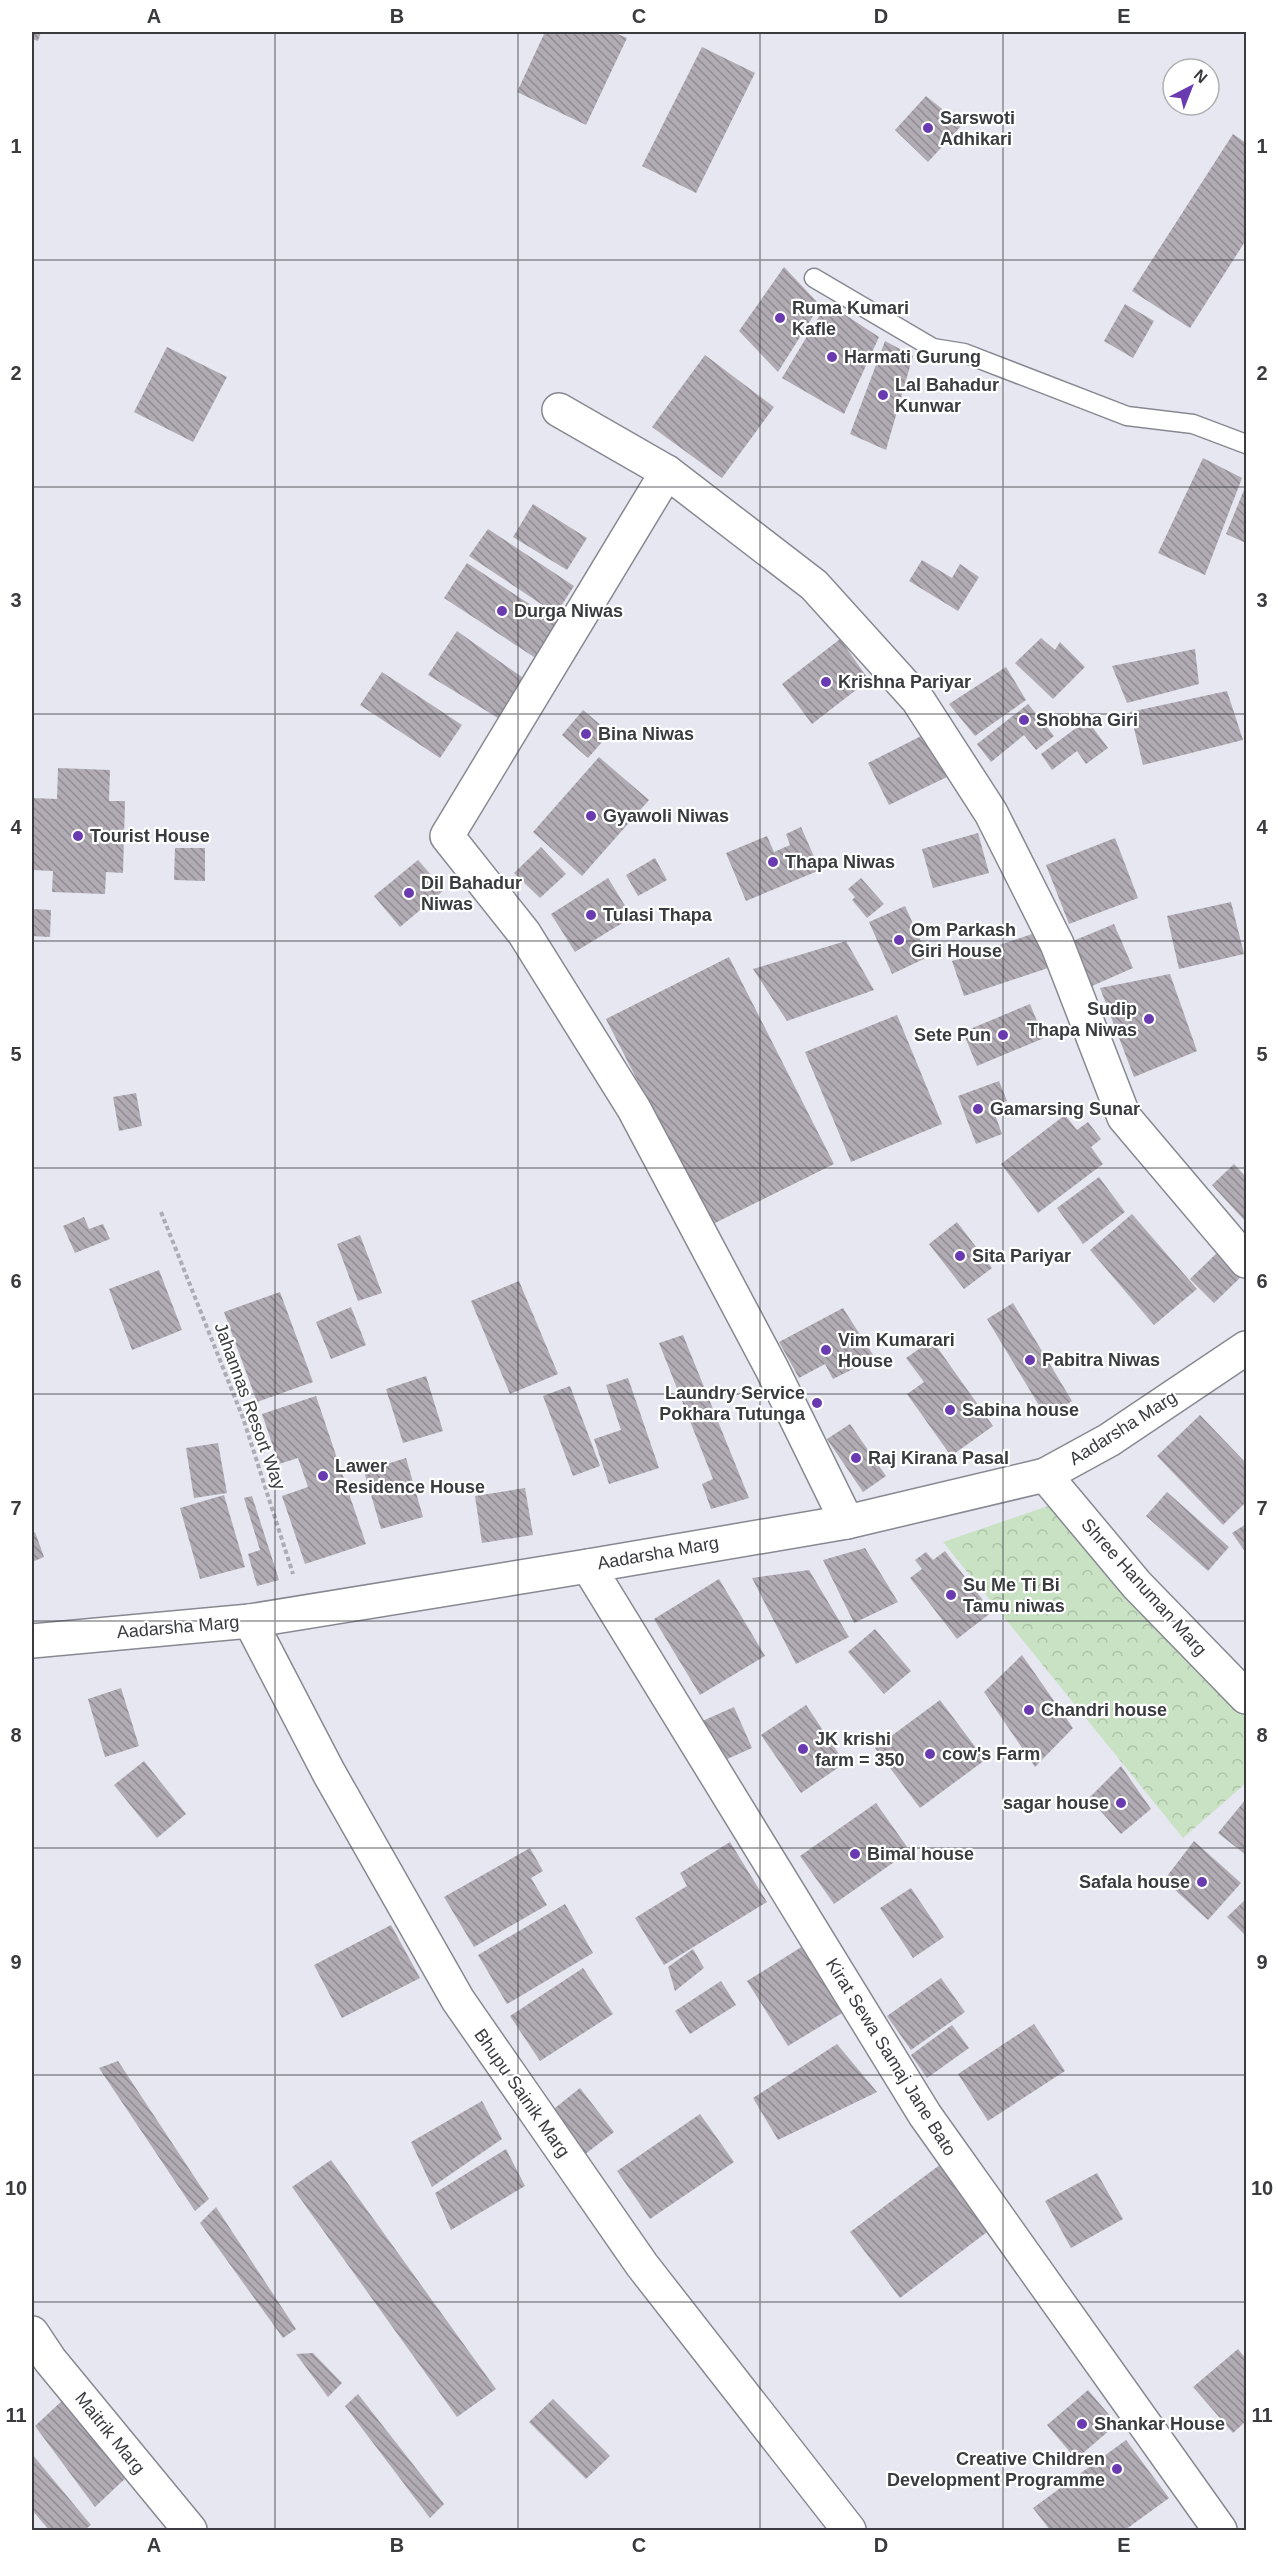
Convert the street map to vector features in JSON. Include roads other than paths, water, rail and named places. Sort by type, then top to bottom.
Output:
[{"type":"street","points":[[559,410],[667,472],[814,585],[918,700],[991,813],[1057,944],[1124,1116],[1246,1261]]},
{"type":"street","points":[[667,472],[447,836],[524,933],[634,1109],[772,1369],[847,1522]]},
{"type":"street","name":"Aadarsha Marg","points":[[32,1641],[250,1621],[588,1566],[847,1522],[1045,1475],[1109,1440],[1246,1348]]},
{"type":"street","name":"Shree Hanuman Marg","points":[[1045,1475],[1137,1585],[1246,1697]]},
{"type":"street","name":"Kirat Sewa Samaj Jane Bato","points":[[588,1566],[925,2115],[1220,2530]]},
{"type":"street","name":"Bhupu Sainik Marg","points":[[250,1621],[329,1773],[458,2000],[642,2265],[849,2530]]},
{"type":"street","name":"Maitrik Marg","points":[[32,2333],[50,2360],[190,2530]]},
{"type":"lane","points":[[814,278],[933,348],[964,353],[1127,416],[1193,424],[1246,444]]},
{"type":"place","name":"Sarswoti Adhikari","points":[[928,128]]},
{"type":"place","name":"Ruma Kumari Kafle","points":[[780,318]]},
{"type":"place","name":"Harmati Gurung","points":[[832,357]]},
{"type":"place","name":"Lal Bahadur Kunwar","points":[[883,395]]},
{"type":"place","name":"Durga Niwas","points":[[502,611]]},
{"type":"place","name":"Krishna Pariyar","points":[[826,682]]},
{"type":"place","name":"Shobha Giri","points":[[1024,720]]},
{"type":"place","name":"Bina Niwas","points":[[586,734]]},
{"type":"place","name":"Gyawoli Niwas","points":[[591,816]]},
{"type":"place","name":"Tourist House","points":[[78,836]]},
{"type":"place","name":"Thapa Niwas","points":[[773,862]]},
{"type":"place","name":"Dil Bahadur Niwas","points":[[409,893]]},
{"type":"place","name":"Tulasi Thapa","points":[[591,915]]},
{"type":"place","name":"Om Parkash Giri House","points":[[899,940]]},
{"type":"place","name":"Sudip Thapa Niwas","points":[[1149,1019]]},
{"type":"place","name":"Sete Pun","points":[[1003,1035]]},
{"type":"place","name":"Gamarsing Sunar","points":[[978,1109]]},
{"type":"place","name":"Sita Pariyar","points":[[960,1256]]},
{"type":"place","name":"Vim Kumarari House","points":[[826,1350]]},
{"type":"place","name":"Pabitra Niwas","points":[[1030,1360]]},
{"type":"place","name":"Laundry Service Pokhara Tutunga","points":[[817,1403]]},
{"type":"place","name":"Sabina house","points":[[950,1410]]},
{"type":"place","name":"Raj Kirana Pasal","points":[[856,1458]]},
{"type":"place","name":"Lawer Residence House","points":[[323,1476]]},
{"type":"place","name":"Su Me Ti Bi Tamu niwas","points":[[951,1595]]},
{"type":"place","name":"Chandri house","points":[[1029,1710]]},
{"type":"place","name":"JK krishi farm = 350","points":[[803,1749]]},
{"type":"place","name":"cow's Farm","points":[[930,1754]]},
{"type":"place","name":"sagar house","points":[[1121,1803]]},
{"type":"place","name":"Bimal house","points":[[855,1854]]},
{"type":"place","name":"Safala house","points":[[1202,1882]]},
{"type":"place","name":"Shankar House","points":[[1082,2424]]},
{"type":"place","name":"Creative Children Development Programme","points":[[1117,2469]]}]
